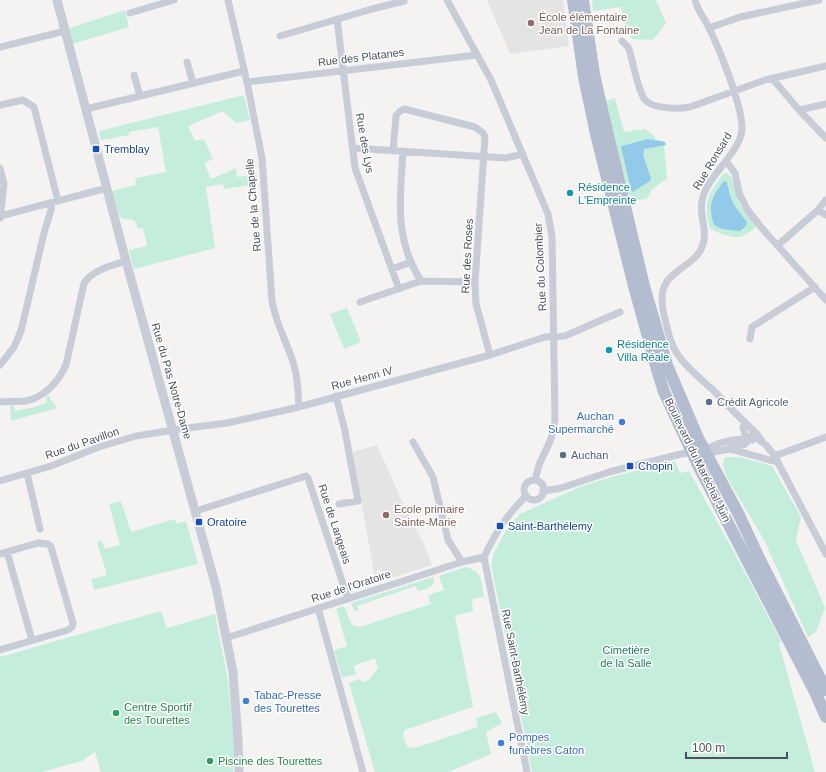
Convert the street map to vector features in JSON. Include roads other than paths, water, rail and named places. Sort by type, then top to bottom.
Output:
[{"type":"main road","name":"Boulevard du Maréchal Juin","points":[[573,0],[589,102],[635,290],[660,380],[669,405],[691,452],[804,670],[826,717]]},
{"type":"main road","name":"Boulevard du Maréchal Juin","points":[[583,0],[594,74],[644,286],[667,365],[688,417],[704,450],[739,515],[760,560],[826,690]]},
{"type":"street","name":"Rue du Pas Notre-Dame","points":[[57,0],[126,261],[216,587],[233,672],[239,772]]},
{"type":"street","points":[[130,13],[174,0]]},
{"type":"street","name":"Rue de la Chapelle","points":[[228,0],[247,82],[262,158],[268,254],[274,315],[295,368],[299,406]]},
{"type":"street","points":[[280,36],[404,0]]},
{"type":"street","name":"Rue du Colombier","points":[[447,0],[491,80],[548,214],[552,236],[555,420],[551,439],[538,465],[535,480],[531,480],[525,485],[524,489],[526,496],[506,517],[484,557]]},
{"type":"street","name":"Rue Ronsard","points":[[695,0],[699,12],[709,28],[733,91],[742,129],[737,145],[705,191],[701,202],[701,213],[705,236],[705,241],[701,250],[668,281],[664,289],[662,303],[668,333],[673,348],[684,363],[740,418],[745,426]]},
{"type":"street","points":[[709,28],[740,17],[819,0]]},
{"type":"street","name":"Rue des Lys","points":[[337,19],[355,168],[399,289]]},
{"type":"street","points":[[0,47],[65,31]]},
{"type":"street","points":[[622,41],[628,47],[642,94],[646,101],[652,104],[680,109],[690,107],[772,78],[826,66]]},
{"type":"street","name":"Rue des Platanes","points":[[247,82],[477,55]]},
{"type":"street","points":[[186,62],[193,83]]},
{"type":"street","points":[[86,109],[244,71]]},
{"type":"street","points":[[134,75],[140,96]]},
{"type":"street","points":[[772,78],[799,110],[826,138]]},
{"type":"street","points":[[0,104],[23,100],[34,107],[55,202],[44,233],[21,331],[14,347],[0,365]]},
{"type":"street","points":[[799,110],[826,104]]},
{"type":"street","name":"Rue des Roses","points":[[393,151],[396,116],[404,109],[475,127],[480,130],[485,137],[475,282],[476,304],[490,355]]},
{"type":"street","points":[[353,148],[505,158],[523,154]]},
{"type":"street","points":[[403,151],[399,212],[403,238],[411,262],[421,281]]},
{"type":"street","points":[[726,161],[735,173],[739,193],[747,209],[760,226],[826,300]]},
{"type":"street","points":[[0,168],[4,184],[0,216],[107,188]]},
{"type":"street","points":[[778,245],[818,210],[826,200]]},
{"type":"street","points":[[818,210],[826,215]]},
{"type":"street","points":[[0,402],[27,400],[37,397],[54,385],[62,374],[66,365],[84,283],[90,276],[100,270],[126,261]]},
{"type":"street","points":[[392,269],[411,262]]},
{"type":"street","points":[[360,302],[421,281],[475,282]]},
{"type":"street","points":[[750,339],[752,327],[814,287]]},
{"type":"street","name":"Rue Henri IV","points":[[173,430],[227,423],[299,406],[490,355],[545,336],[565,336],[620,312]]},
{"type":"street","points":[[336,396],[345,431],[358,501],[339,504]]},
{"type":"street","points":[[740,439],[743,435],[745,426]]},
{"type":"street","points":[[745,426],[745,434],[776,458]]},
{"type":"street","points":[[745,426],[762,441],[776,458],[826,554]]},
{"type":"street","name":"Rue du Pavillon","points":[[0,481],[51,466],[99,447],[136,436],[173,430]]},
{"type":"street","points":[[543,491],[561,488],[609,472],[704,450],[720,443],[755,437],[762,441]]},
{"type":"street","points":[[776,458],[780,454],[826,437]]},
{"type":"street","points":[[704,450],[713,452],[745,444],[749,438]]},
{"type":"street","points":[[413,442],[433,477],[448,540],[462,562]]},
{"type":"street","points":[[726,449],[776,458]]},
{"type":"street","points":[[27,473],[40,529]]},
{"type":"street","name":"Rue de Langeais","points":[[196,511],[306,476],[308,478],[348,599]]},
{"type":"street","points":[[526,496],[529,499],[536,499],[542,495],[543,491],[541,484],[535,480]]},
{"type":"street","points":[[0,650],[68,630],[72,627],[73,623],[69,608],[51,547],[48,544],[38,543],[3,553],[32,640]]},
{"type":"street","name":"Rue de l'Oratoire","points":[[226,638],[462,562],[484,557]]},
{"type":"street","name":"Rue Saint-Barthélémy","points":[[484,557],[527,772]]},
{"type":"street","points":[[318,608],[363,772]]},
{"type":"water","points":[[648,139],[665,142],[666,145],[644,149],[643,155],[651,178],[650,181],[633,192],[631,190],[621,147]]},
{"type":"water","points":[[724,181],[727,182],[734,204],[747,222],[746,226],[740,231],[722,229],[714,225],[711,206],[716,192]]},
{"type":"place","name":"École élémentaire Jean de La Fontaine","points":[[531,23]]},
{"type":"place","name":"Tremblay","points":[[96,149]]},
{"type":"place","name":"Résidence L'Empreinte","points":[[570,193]]},
{"type":"place","name":"Résidence Villa Réale","points":[[609,350]]},
{"type":"place","name":"Crédit Agricole","points":[[709,402]]},
{"type":"place","name":"Auchan Supermarché","points":[[622,422]]},
{"type":"place","name":"Auchan","points":[[563,455]]},
{"type":"place","name":"Chopin","points":[[630,466]]},
{"type":"place","name":"École primaire Sainte-Marie","points":[[386,515]]},
{"type":"place","name":"Oratoire","points":[[199,522]]},
{"type":"place","name":"Saint-Barthélemy","points":[[500,526]]},
{"type":"place","name":"Tabac-Presse des Tourettes","points":[[246,701]]},
{"type":"place","name":"Centre Sportif des Tourettes","points":[[116,713]]},
{"type":"place","name":"Pompes funèbres Caton","points":[[501,743]]},
{"type":"place","name":"Piscine des Tourettes","points":[[210,761]]},
{"type":"park label","name":"Cimetière de la Salle","points":[[626,656]]}]
